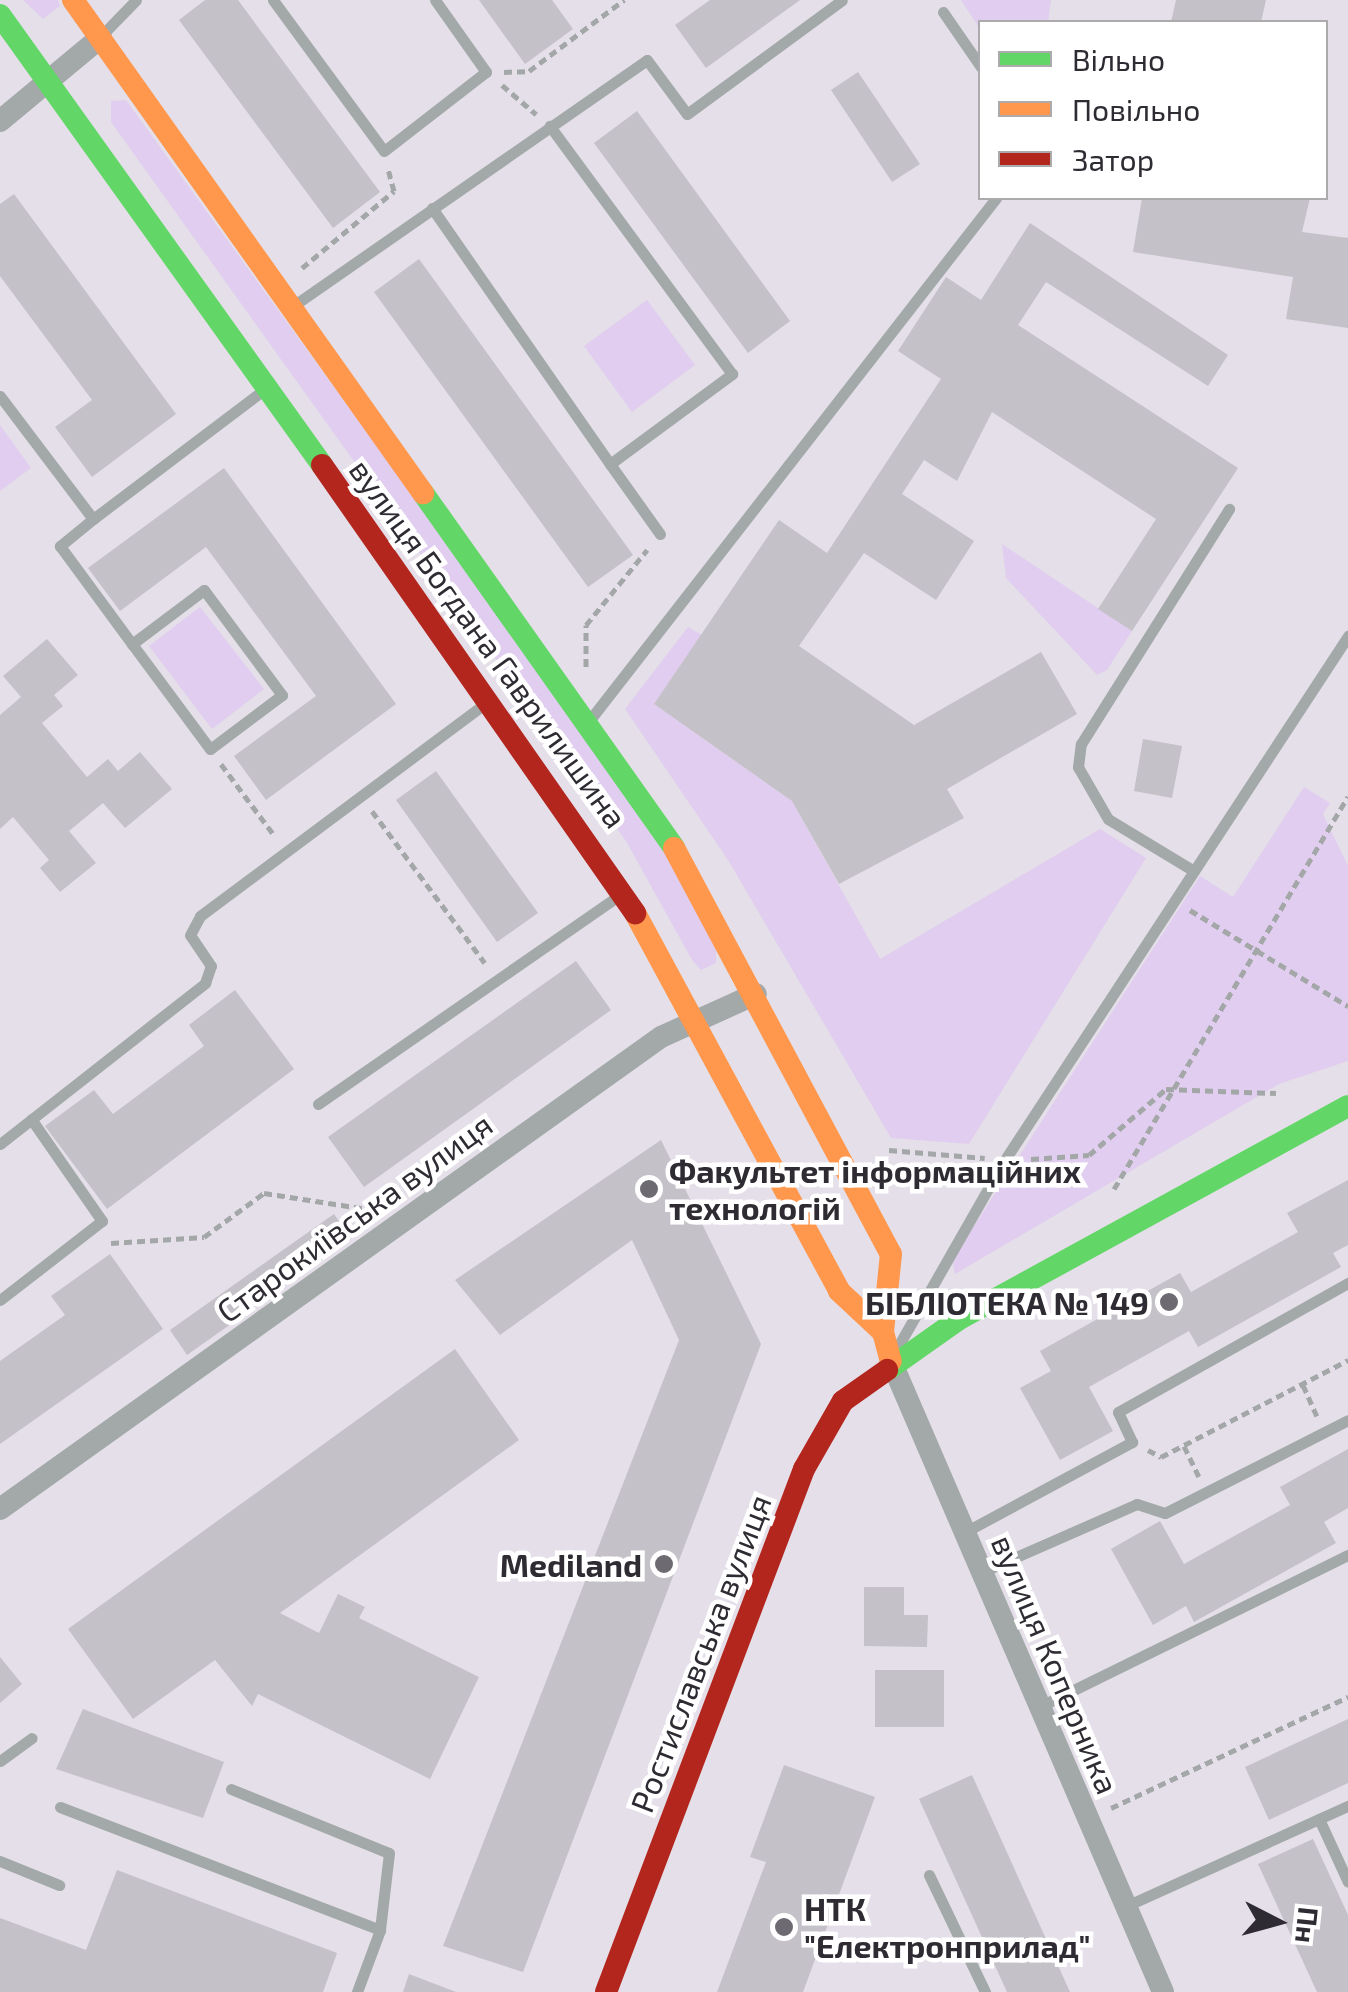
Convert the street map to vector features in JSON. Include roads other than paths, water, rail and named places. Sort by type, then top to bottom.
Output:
[{"type":"street","name":"вулиця Богдана Гаврилишина","points":[[73,0],[589,720],[691,872],[891,1254],[883,1332],[891,1361]]},
{"type":"street","name":"вулиця Богдана Гаврилишина","points":[[0,15],[624,892],[696,1018],[839,1291],[883,1332]]},
{"type":"street","points":[[0,121],[100,37]]},
{"type":"street","name":"Старокиївська вулиця","points":[[0,1509],[696,1018],[756,994]]},
{"type":"street","name":"Ростиславська вулиця","points":[[606,1992],[804,1468],[842,1401],[891,1361],[1348,1106]]},
{"type":"street","name":"вулиця Коперника","points":[[891,1361],[1124,1908],[1164,1992]]},
{"type":"lane","points":[[100,37],[136,0]]},
{"type":"lane","points":[[274,0],[384,151],[486,72],[435,0]]},
{"type":"lane","points":[[292,306],[647,60],[688,114],[842,0]]},
{"type":"lane","points":[[943,12],[978,63]]},
{"type":"lane","points":[[550,126],[732,374],[610,464]]},
{"type":"lane","points":[[589,720],[994,200]]},
{"type":"lane","points":[[432,208],[660,534]]},
{"type":"lane","points":[[132,644],[204,590],[282,696],[210,749],[132,644],[60,546],[266,388]]},
{"type":"lane","points":[[0,396],[93,519]]},
{"type":"lane","points":[[1194,872],[1108,820],[1078,767],[1081,744],[1229,510]]},
{"type":"lane","points":[[891,1361],[1004,1162],[1348,636]]},
{"type":"lane","points":[[0,1144],[205,984],[212,966],[191,924],[490,700]]},
{"type":"lane","points":[[318,1104],[624,892]]},
{"type":"lane","points":[[0,1300],[72,1245],[102,1211],[32,1120]]},
{"type":"lane","points":[[964,1532],[1132,1442],[1118,1412],[1348,1284]]},
{"type":"lane","points":[[982,1572],[1137,1504],[1166,1513],[1348,1420]]},
{"type":"lane","points":[[1041,1706],[1348,1555]]},
{"type":"lane","points":[[0,1761],[32,1738]]},
{"type":"lane","points":[[231,1789],[389,1853],[380,1930],[357,1992]]},
{"type":"lane","points":[[1124,1908],[1348,1806]]},
{"type":"lane","points":[[60,1807],[380,1930]]},
{"type":"lane","points":[[1319,1819],[1348,1882]]},
{"type":"lane","points":[[0,1861],[59,1885]]},
{"type":"lane","points":[[930,1875],[985,1992]]},
{"type":"place","name":"Факультет інформаційних технологій","points":[[649,1189]]},
{"type":"place","name":"БІБЛІОТЕКА № 149","points":[[1169,1302]]},
{"type":"place","name":"Mediland","points":[[664,1564]]},
{"type":"place","name":"НТК \"Електронприлад\"","points":[[784,1927]]}]
